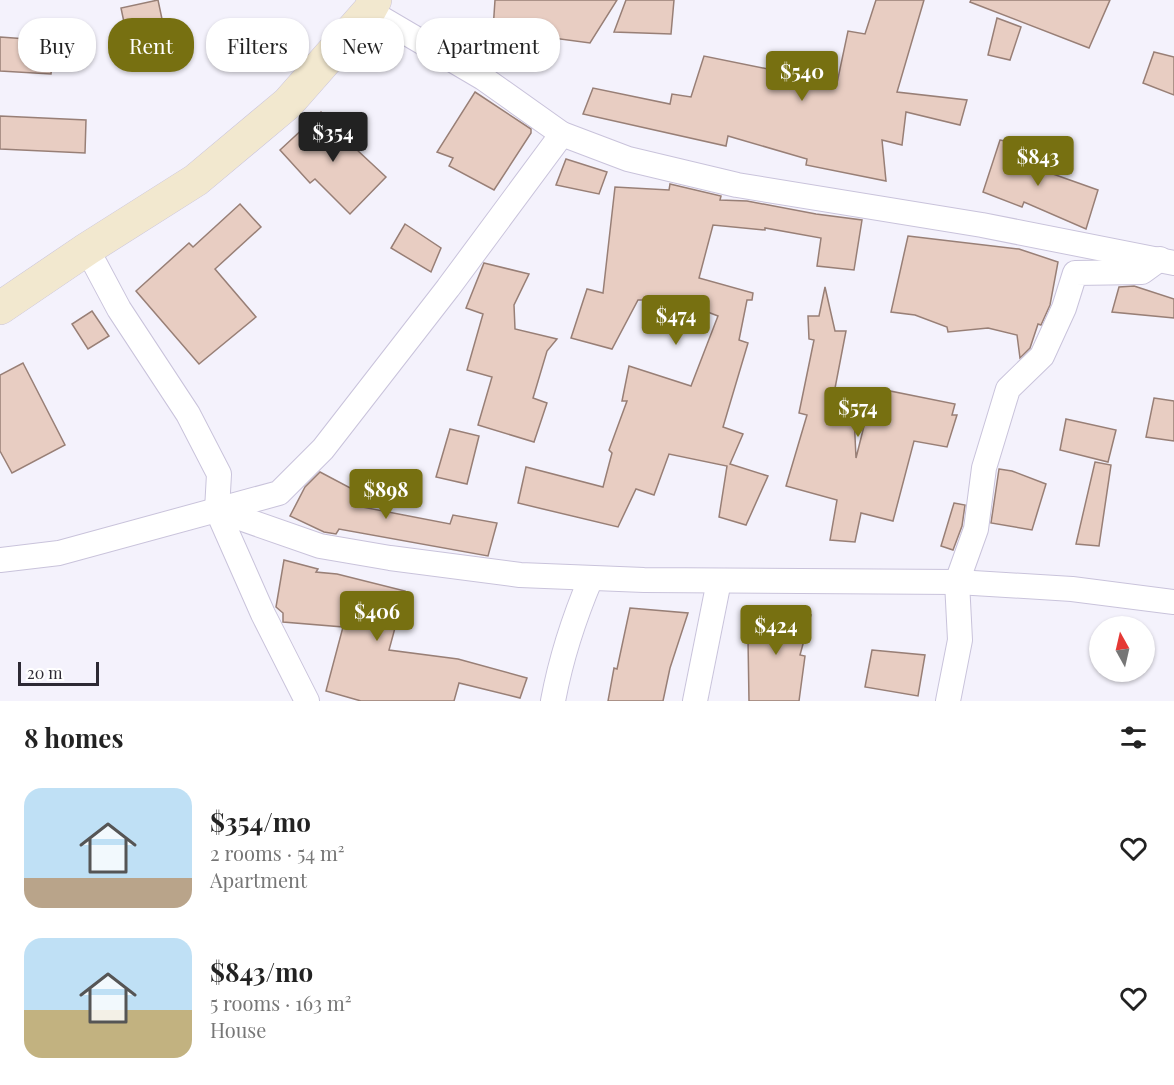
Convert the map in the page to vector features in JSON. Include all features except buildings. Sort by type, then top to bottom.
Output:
[{"type":"main road","points":[[0,308],[87,249],[196,180],[280,109],[372,5]]},
{"type":"street","points":[[372,5],[483,78],[562,134],[628,159],[737,185],[982,225],[1167,261]]},
{"type":"street","points":[[0,560],[59,553],[279,493],[323,449],[448,288],[562,134]]},
{"type":"street","points":[[87,249],[119,309],[188,414],[219,474],[217,510],[263,614],[307,701]]},
{"type":"street","points":[[948,701],[960,640],[957,582],[976,529],[984,468],[1008,389],[1042,356],[1064,308],[1075,273],[1142,272],[1167,261]]},
{"type":"street","points":[[217,510],[320,546],[520,574],[719,581],[957,582],[1072,589],[1174,602]]},
{"type":"street","points":[[553,701],[572,624],[591,578]]},
{"type":"street","points":[[695,701],[719,581]]}]
